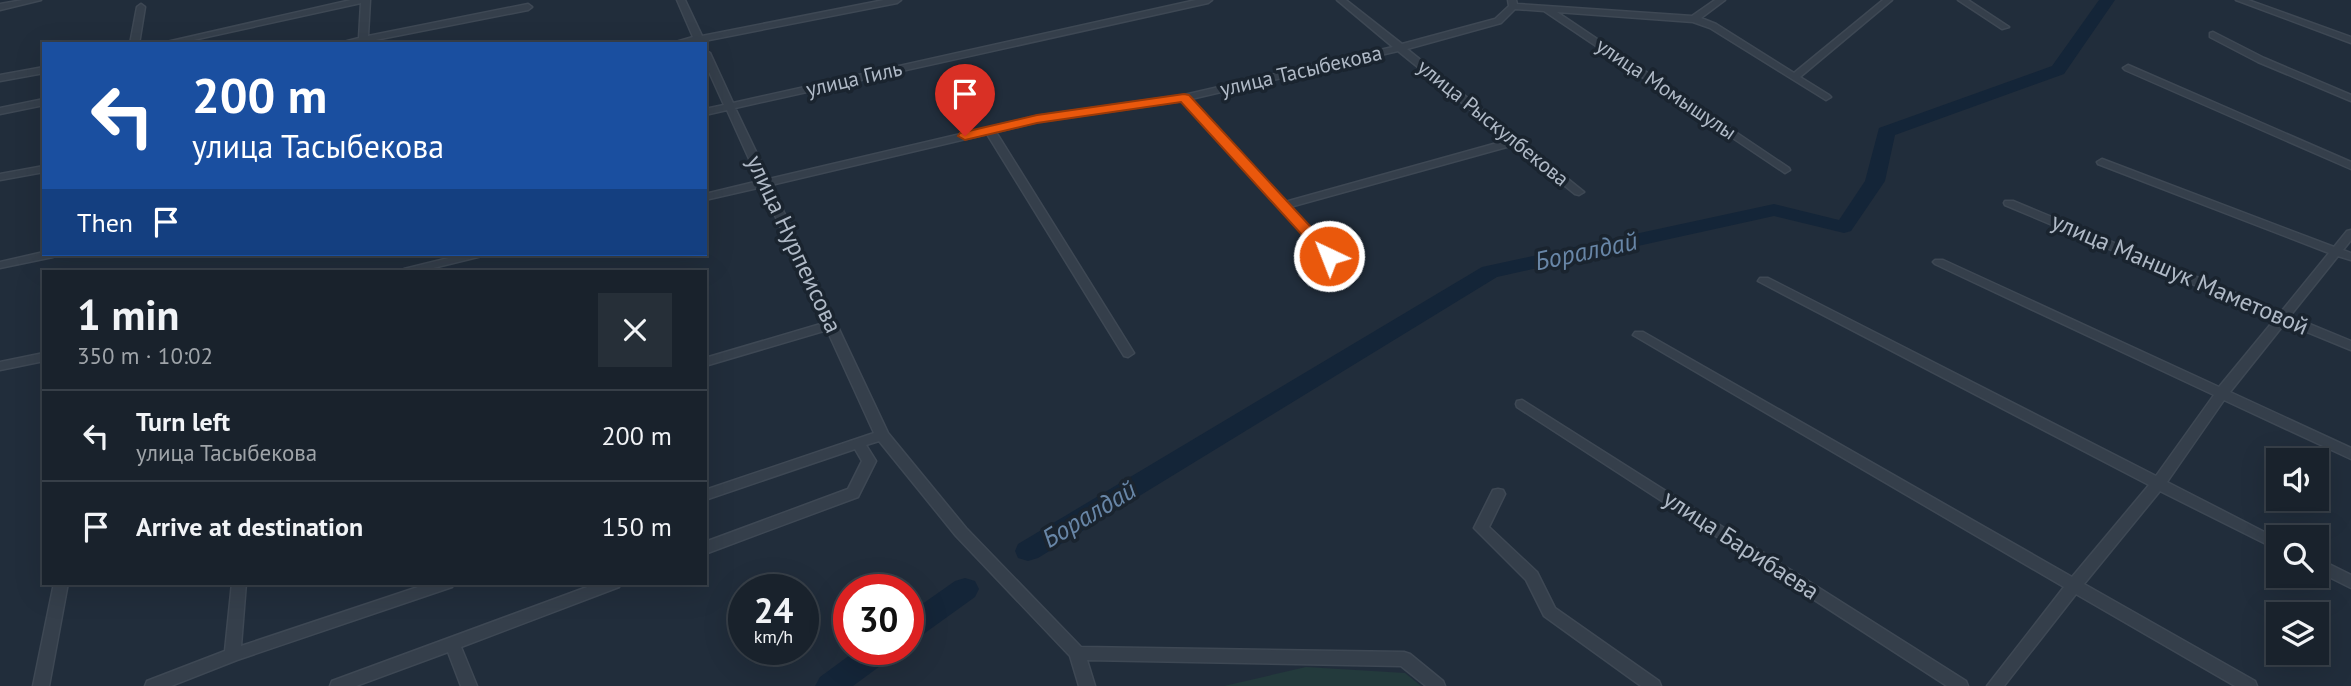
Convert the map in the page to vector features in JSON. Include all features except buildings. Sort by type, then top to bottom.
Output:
[{"type":"street","points":[[0,7],[37,0]]},
{"type":"street","points":[[171,42],[365,0],[363,39]]},
{"type":"street","points":[[681,0],[700,41],[897,0]]},
{"type":"street","name":"улица Гиль","points":[[707,112],[1208,0]]},
{"type":"street","name":"улица Рыскулбекова","points":[[1341,0],[1579,192]]},
{"type":"street","points":[[1694,19],[1721,0]]},
{"type":"street","points":[[1794,77],[1888,0]]},
{"type":"street","points":[[1962,0],[2005,27]]},
{"type":"street","points":[[2240,0],[2351,40]]},
{"type":"street","points":[[1512,3],[1694,19],[1713,26],[1826,97]]},
{"type":"street","name":"улица Тасыбекова","points":[[707,196],[1037,119],[1184,98],[1399,48],[1498,21],[1512,3]]},
{"type":"street","points":[[134,42],[141,7]]},
{"type":"street","points":[[350,42],[527,7]]},
{"type":"street","name":"улица Момышулы","points":[[1547,8],[1786,170]]},
{"type":"street","points":[[2213,35],[2261,60],[2351,98]]},
{"type":"street","name":"улица Нурпеисова","points":[[707,57],[882,435],[961,532],[1077,653]]},
{"type":"street","points":[[2128,68],[2351,166]]},
{"type":"street","points":[[0,78],[42,70]]},
{"type":"street","points":[[1184,98],[1329,256]]},
{"type":"street","points":[[0,111],[42,103]]},
{"type":"street","points":[[990,130],[1128,353]]},
{"type":"street","points":[[1283,206],[1516,141]]},
{"type":"street","points":[[2102,162],[2351,257]]},
{"type":"street","points":[[0,177],[42,169]]},
{"type":"street","name":"улица Маншук Маметовой","points":[[2009,203],[2351,346]]},
{"type":"street","points":[[1995,686],[2074,585],[2160,483],[2222,393],[2351,233]]},
{"type":"street","points":[[0,265],[43,256]]},
{"type":"street","points":[[412,270],[470,256]]},
{"type":"street","points":[[1940,262],[2351,454]]},
{"type":"street","points":[[1764,281],[2266,539]]},
{"type":"street","points":[[707,361],[831,325]]},
{"type":"street","points":[[1639,335],[2249,686]]},
{"type":"street","points":[[0,366],[42,357]]},
{"type":"street","name":"улица Барибаева","points":[[1522,404],[1960,686]]},
{"type":"street","points":[[707,494],[882,435]]},
{"type":"street","points":[[707,547],[853,493],[869,461],[858,443]]},
{"type":"street","points":[[1497,494],[1481,528],[1532,576],[1549,612],[1653,686]]},
{"type":"street","points":[[2329,570],[2351,582]]},
{"type":"street","points":[[40,686],[61,585]]},
{"type":"street","points":[[232,655],[239,585]]},
{"type":"street","points":[[153,686],[232,655],[441,585]]},
{"type":"street","points":[[338,686],[609,585]]},
{"type":"street","points":[[452,643],[469,686]]},
{"type":"street","points":[[1087,686],[1077,653],[1404,659],[1437,686]]},
{"type":"green space","points":[[1306,667],[1405,673],[1421,686],[1224,686]]},
{"type":"waterway","name":"Боралдай","points":[[1028,551],[1490,272],[1774,210],[1844,227],[1875,181],[1886,132],[2058,70],[2107,0]]},
{"type":"waterway","points":[[924,618],[965,589]]},
{"type":"waterway","points":[[830,686],[859,665]]},
{"type":"route","points":[[965,136],[1037,119],[1184,98],[1329,256]]}]
